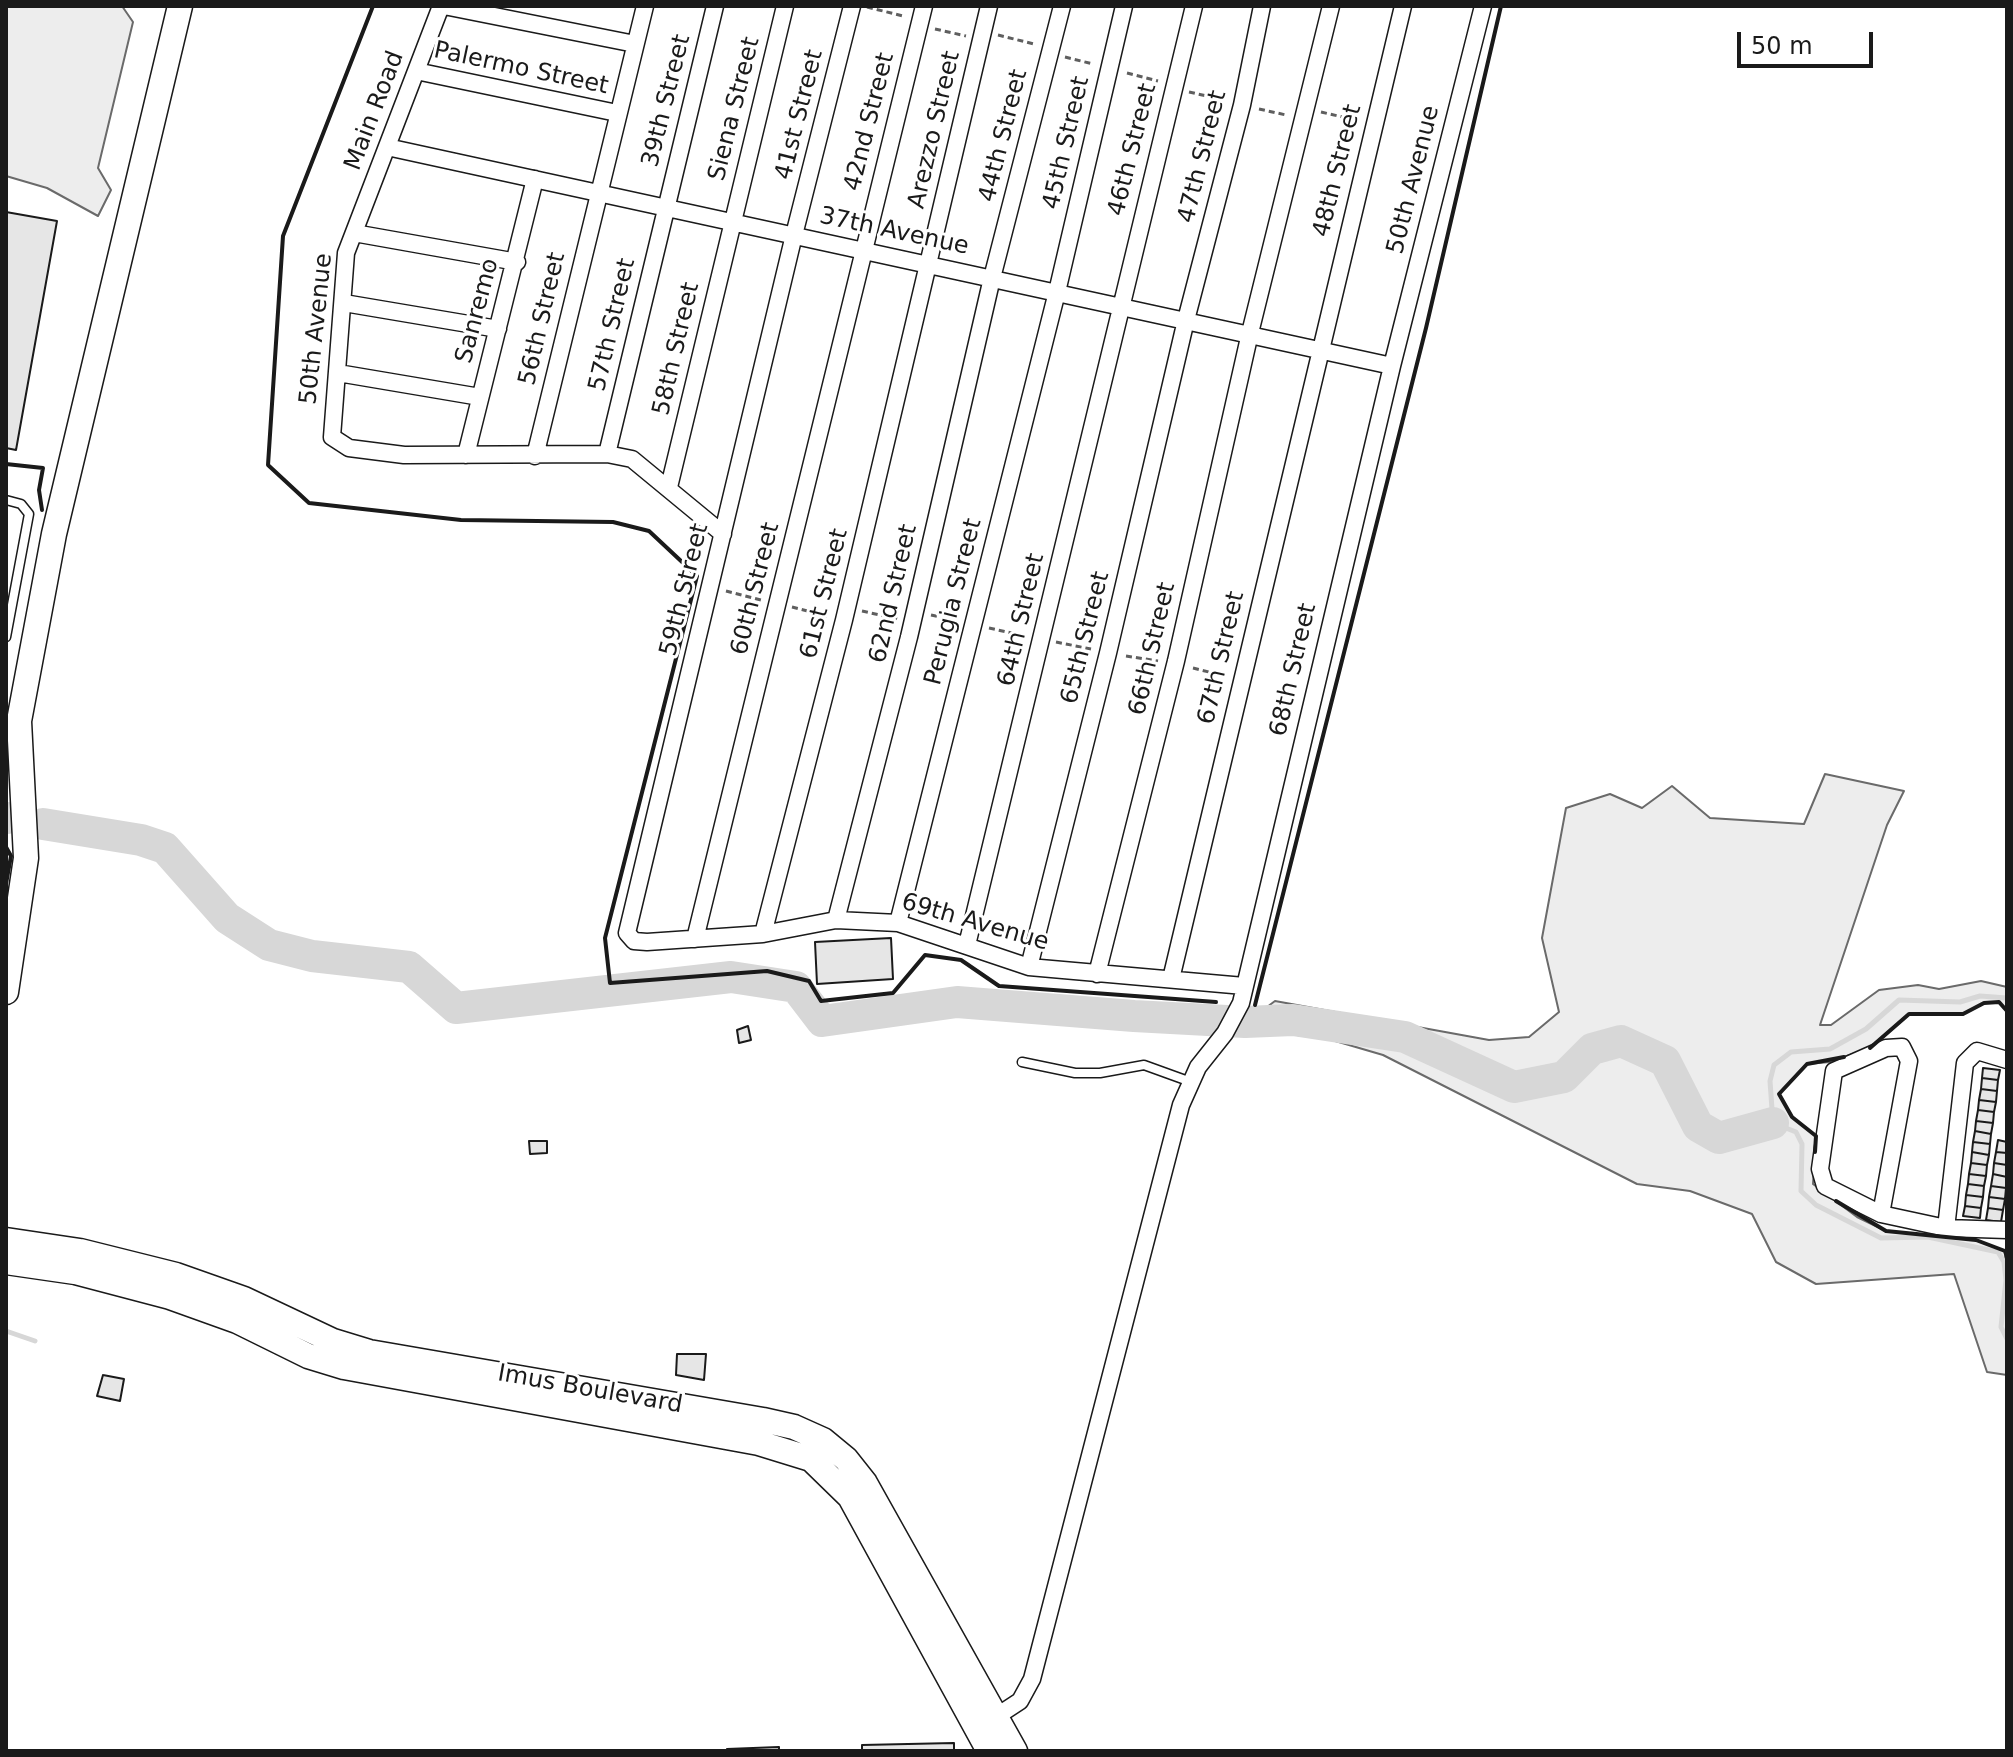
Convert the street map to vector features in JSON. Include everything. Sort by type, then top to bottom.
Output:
[{"type":"main road","points":[[6,992],[26,858],[18,757],[19,721],[61,505],[180,6]]},
{"type":"main road","name":"Imus Boulevard","points":[[6,1240],[80,1251],[176,1275],[244,1299],[333,1341],[369,1352],[763,1420],[794,1427],[823,1440],[846,1459],[865,1483],[987,1732]]},
{"type":"main road","name":"Imus Boulevard","points":[[6,1262],[75,1272],[170,1297],[237,1321],[308,1356],[344,1367],[759,1443],[811,1459],[850,1497],[987,1732],[1015,1751]]},
{"type":"street","points":[[442,6],[635,44]]},
{"type":"street","name":"Main Road","points":[[354,233],[442,6]]},
{"type":"street","name":"56th Street","points":[[535,456],[645,6]]},
{"type":"street","name":"39th Street","points":[[665,207],[715,6]]},
{"type":"street","name":"Siena Street","points":[[732,223],[785,6]]},
{"type":"street","name":"41st Street","points":[[794,235],[852,6]]},
{"type":"street","name":"Arezzo Street","points":[[928,264],[989,6]]},
{"type":"street","name":"44th Street","points":[[992,278],[1062,6]]},
{"type":"street","name":"45th Street","points":[[1057,292],[1124,6]]},
{"type":"street","name":"46th Street","points":[[1119,305],[1194,6]]},
{"type":"street","name":"47th Street","points":[[1186,320],[1242,105],[1262,6]]},
{"type":"street","name":"48th Street","points":[[1250,333],[1331,6]]},
{"type":"street","name":"48th Street","points":[[1320,348],[1403,6]]},
{"type":"street","name":"50th Avenue","points":[[1392,366],[1483,6]]},
{"type":"street","name":"42nd Street","points":[[863,250],[921,17]]},
{"type":"street","name":"Palermo Street","points":[[416,71],[617,113]]},
{"type":"street","name":"37th Avenue","points":[[387,147],[1392,366]]},
{"type":"street","name":"Sanremo","points":[[466,455],[517,262],[535,179]]},
{"type":"street","name":"57th Street","points":[[607,454],[665,207]]},
{"type":"street","name":"58th Street","points":[[669,487],[732,223]]},
{"type":"street","points":[[354,233],[517,262]]},
{"type":"street","name":"50th Avenue","points":[[354,233],[346,253],[331,428],[338,442],[349,448],[404,455],[466,455]]},
{"type":"street","name":"59th Street","points":[[647,942],[634,941],[627,933],[627,924],[794,235]]},
{"type":"street","name":"60th Street","points":[[695,939],[863,250]]},
{"type":"street","name":"61st Street","points":[[763,934],[847,608],[928,264]]},
{"type":"street","name":"62nd Street","points":[[836,920],[914,617],[992,278]]},
{"type":"street","name":"Perugia Street","points":[[898,923],[1057,292]]},
{"type":"street","points":[[344,303],[498,329]]},
{"type":"street","name":"64th Street","points":[[967,945],[1043,639],[1119,305]]},
{"type":"street","name":"65th Street","points":[[1029,967],[1108,653],[1186,320]]},
{"type":"street","name":"66th Street","points":[[1097,974],[1175,664],[1250,333]]},
{"type":"street","name":"67th Street","points":[[1171,979],[1320,348]]},
{"type":"street","name":"68th Street","points":[[987,1732],[1020,1701],[1032,1679],[1181,1105],[1206,1054],[1237,1014],[1392,366]]},
{"type":"street","points":[[338,373],[480,397]]},
{"type":"street","points":[[466,455],[607,454],[632,459],[723,534]]},
{"type":"street","name":"69th Avenue","points":[[647,942],[763,934],[836,920],[898,923],[1029,967],[1244,986]]},
{"type":"street","points":[[1881,1214],[1909,1061],[1902,1047],[1886,1048],[1841,1066],[1831,1078],[1821,1178],[1831,1191],[1881,1214],[1946,1228],[2007,1230]]},
{"type":"street","points":[[1946,1228],[1965,1063],[1977,1051],[2007,1060]]},
{"type":"lane","points":[[6,500],[21,504],[29,514],[6,637]]},
{"type":"lane","points":[[1022,1062],[1075,1073],[1100,1073],[1144,1065],[1191,1082]]},
{"type":"path","points":[[864,6],[921,17],[982,36],[1051,48]]},
{"type":"path","points":[[1173,88],[1242,105],[1374,125]]},
{"type":"path","points":[[847,608],[973,625],[1242,680]]},
{"type":"shaded area","points":[[6,6],[122,6],[133,22],[98,168],[111,190],[98,216],[47,188],[6,176]]},
{"type":"shaded area","points":[[1825,774],[1904,791],[1887,825],[1820,1025],[1831,1025],[1879,990],[1918,985],[1939,989],[1981,981],[2007,987],[2007,1011],[1999,1002],[1984,1003],[1963,1014],[1909,1014],[1872,1047],[1830,1062],[1807,1064],[1779,1094],[1792,1117],[1816,1136],[1813,1184],[1857,1217],[1886,1231],[1976,1240],[2005,1251],[2007,1375],[1987,1372],[1954,1274],[1816,1284],[1776,1262],[1752,1214],[1690,1191],[1637,1184],[1383,1055],[1325,1038],[1259,1031],[1263,1010],[1275,1001],[1489,1040],[1529,1037],[1559,1012],[1542,938],[1566,808],[1610,794],[1642,808],[1672,786],[1710,818],[1804,824]]},
{"type":"building","points":[[6,212],[57,221],[16,450],[6,448]]},
{"type":"building","points":[[891,938],[893,979],[817,984],[815,942]]},
{"type":"building","points":[[748,1026],[751,1040],[739,1043],[737,1030]]},
{"type":"building","points":[[1983,1068],[2000,1070],[1998,1080],[1982,1078]]},
{"type":"building","points":[[1982,1078],[1998,1080],[1997,1091],[1981,1089]]},
{"type":"building","points":[[1981,1089],[1997,1091],[1996,1102],[1979,1100]]},
{"type":"building","points":[[1979,1100],[1996,1102],[1994,1112],[1978,1110]]},
{"type":"building","points":[[1978,1110],[1994,1112],[1993,1123],[1976,1121]]},
{"type":"building","points":[[1976,1121],[1993,1123],[1991,1134],[1975,1131]]},
{"type":"building","points":[[1975,1131],[1991,1134],[1990,1144],[1973,1142]]},
{"type":"building","points":[[1998,1140],[2007,1142],[2007,1153],[1996,1152]]},
{"type":"building","points":[[529,1141],[547,1141],[547,1153],[530,1154]]},
{"type":"building","points":[[1973,1142],[1990,1144],[1989,1155],[1972,1152]]},
{"type":"building","points":[[1972,1152],[1989,1155],[1987,1165],[1971,1163]]},
{"type":"building","points":[[1996,1152],[2007,1153],[2007,1165],[1994,1163]]},
{"type":"building","points":[[1971,1163],[1987,1165],[1986,1176],[1969,1174]]},
{"type":"building","points":[[1994,1163],[2007,1165],[2007,1177],[1993,1174]]},
{"type":"building","points":[[1969,1174],[1986,1176],[1984,1186],[1968,1184]]},
{"type":"building","points":[[1993,1174],[2007,1177],[2006,1188],[1991,1186]]},
{"type":"building","points":[[1968,1184],[1984,1186],[1983,1197],[1966,1195]]},
{"type":"building","points":[[1991,1186],[2006,1188],[2005,1199],[1989,1197]]},
{"type":"building","points":[[1966,1195],[1983,1197],[1981,1208],[1965,1206]]},
{"type":"building","points":[[1989,1197],[2005,1199],[2003,1210],[1988,1208]]},
{"type":"building","points":[[1965,1206],[1981,1208],[1980,1218],[1963,1216]]},
{"type":"building","points":[[1988,1208],[2003,1210],[2001,1222],[1986,1220]]},
{"type":"building","points":[[677,1354],[706,1354],[704,1380],[676,1375]]},
{"type":"building","points":[[103,1375],[124,1379],[120,1401],[97,1396]]},
{"type":"building","points":[[954,1743],[954,1751],[862,1751],[862,1745]]},
{"type":"building","points":[[779,1747],[779,1751],[727,1751],[727,1749]]},
{"type":"waterway","points":[[43,824],[141,840],[165,848],[227,918],[269,945],[312,956],[409,967],[456,1008],[731,977],[796,987],[822,1021],[957,1002],[1245,1022],[1293,1020],[1405,1037],[1514,1087],[1564,1077],[1592,1049],[1621,1041],[1665,1061],[1698,1126],[1719,1138],[1773,1123]]},
{"type":"waterway","points":[[2007,998],[1980,996],[1960,1002],[1899,1000],[1866,1029],[1830,1049],[1791,1052],[1774,1065],[1770,1081],[1773,1123],[1796,1132],[1802,1144],[1801,1191],[1816,1205],[1881,1238],[1928,1237],[1998,1252],[2004,1262],[2006,1280],[2001,1327],[2007,1339]]},
{"type":"waterway","points":[[6,1331],[35,1341]]},
{"type":"wall","points":[[373,6],[283,236],[268,465],[309,503],[461,520],[613,522],[649,531],[697,576],[605,938],[610,983],[767,971],[809,981],[821,1001],[893,993],[925,955],[961,960],[999,986],[1216,1002]]},
{"type":"wall","points":[[1255,1005],[1426,328],[1501,6]]},
{"type":"wall","points":[[6,464],[43,468],[39,490],[42,510]]},
{"type":"wall","points":[[6,847],[11,856],[6,884]]},
{"type":"wall","points":[[1870,1048],[1909,1014],[1963,1014],[1984,1003],[1999,1002],[2007,1011]]},
{"type":"wall","points":[[1815,1152],[1816,1136],[1792,1117],[1779,1094],[1807,1064],[1844,1057]]},
{"type":"wall","points":[[1836,1201],[1886,1231],[1976,1240],[2005,1251],[2007,1257]]}]
